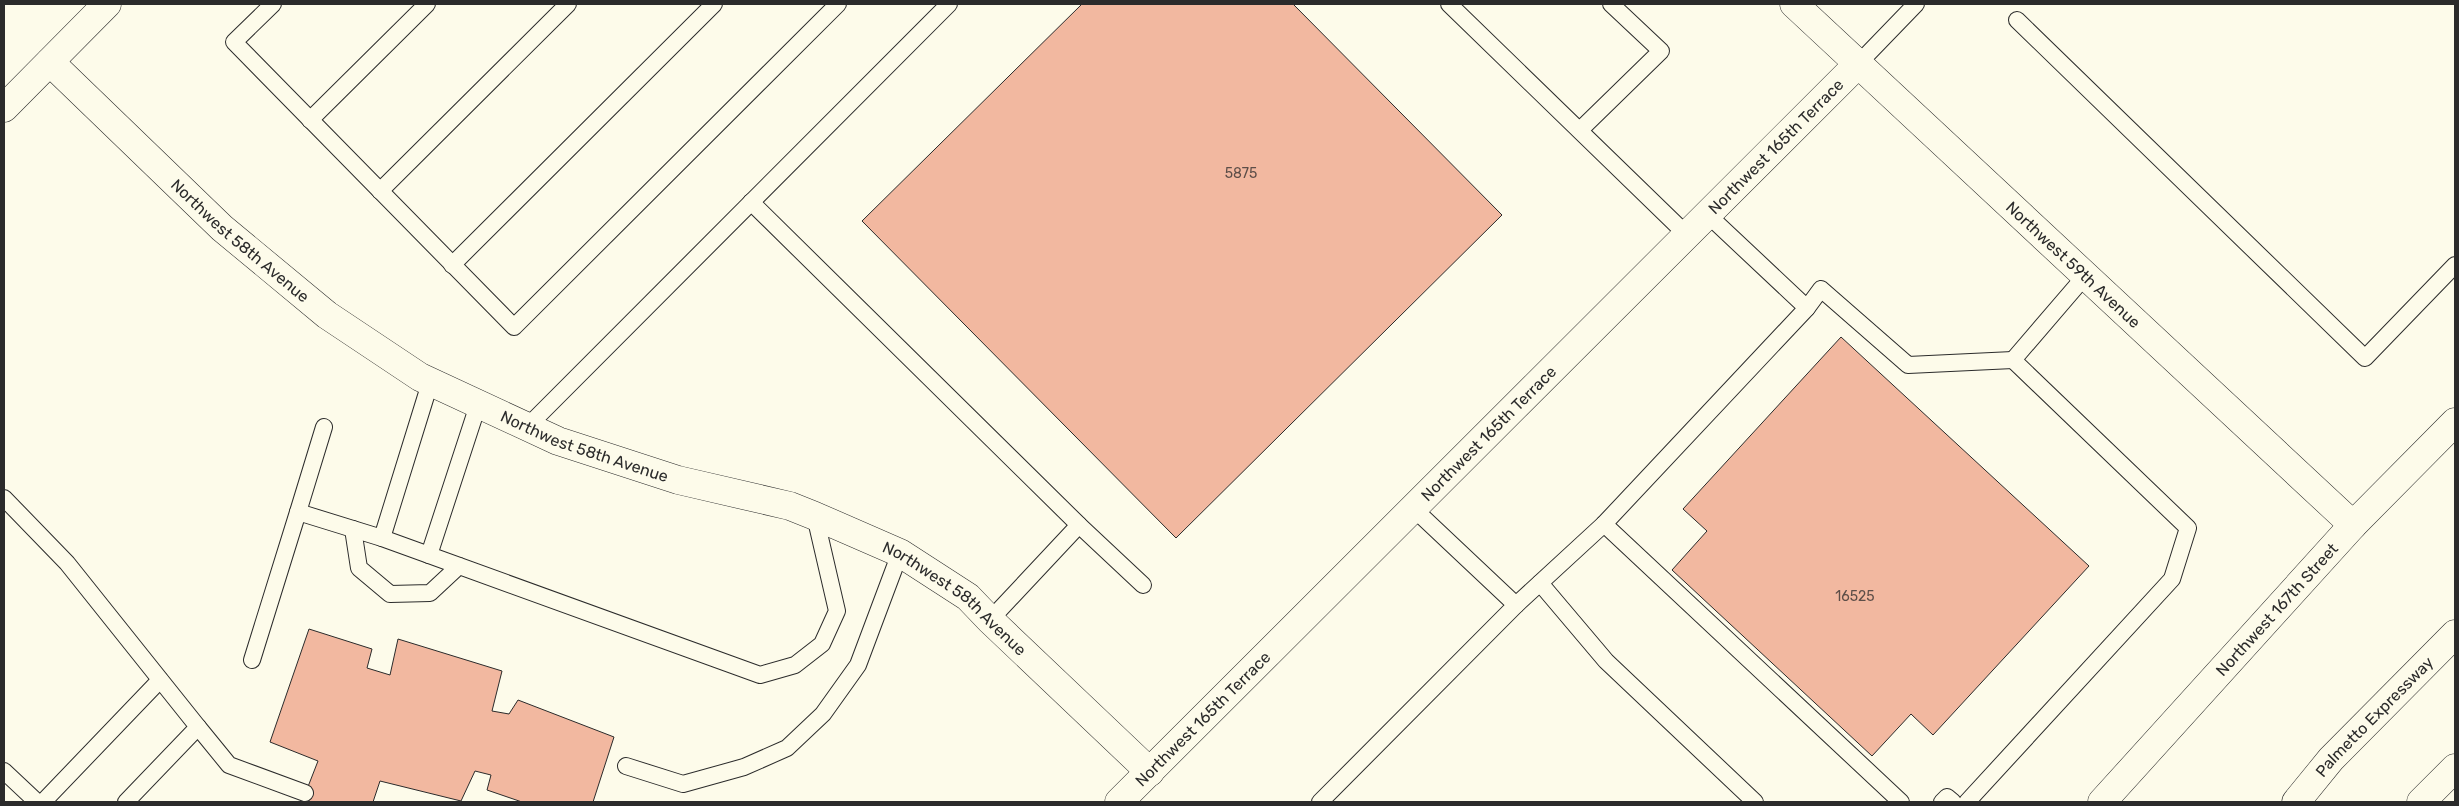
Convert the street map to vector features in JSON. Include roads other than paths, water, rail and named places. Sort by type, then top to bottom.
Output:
[{"type":"main road","points":[[4,108],[107,4]]},
{"type":"main road","name":"Northwest 59th Avenue","points":[[1794,4],[2353,524]]},
{"type":"main road","name":"Northwest 58th Avenue","points":[[50,62],[222,228],[327,315],[430,383],[558,442],[678,480],[790,506],[900,553],[968,597],[1150,772]]},
{"type":"main road","name":"Northwest 165th Terrace","points":[[1119,802],[1858,64]]},
{"type":"main road","name":"Northwest 167th Street","points":[[2102,802],[2353,524],[2455,422]]},
{"type":"main road","name":"Palmetto Expressway","points":[[2296,802],[2331,759],[2455,634]]},
{"type":"main road","points":[[2281,802],[2331,759]]},
{"type":"main road","points":[[2421,802],[2455,768]]},
{"type":"lane","points":[[273,4],[234,42],[514,327],[838,4]]},
{"type":"lane","points":[[310,120],[427,4]]},
{"type":"lane","points":[[380,191],[568,4]]},
{"type":"lane","points":[[452,264],[714,4]]},
{"type":"lane","points":[[527,427],[948,4]]},
{"type":"lane","points":[[1450,4],[1687,235]]},
{"type":"lane","points":[[1580,130],[1661,51],[1610,4]]},
{"type":"lane","points":[[1858,64],[1916,4]]},
{"type":"lane","points":[[2017,20],[2365,358],[2455,265]]},
{"type":"lane","points":[[751,202],[1079,525],[1143,585]]},
{"type":"lane","points":[[1707,214],[1807,308]]},
{"type":"lane","points":[[2013,360],[2086,275]]},
{"type":"lane","points":[[1320,802],[1516,605],[1604,524],[1807,308],[1821,289],[1908,365],[2013,360],[2188,528],[2172,579],[1967,802]]},
{"type":"lane","points":[[382,538],[430,383]]},
{"type":"lane","points":[[429,555],[478,405]]},
{"type":"lane","points":[[252,660],[324,427]]},
{"type":"lane","points":[[4,498],[67,563],[229,765],[305,793]]},
{"type":"lane","points":[[1413,508],[1516,605]]},
{"type":"lane","points":[[298,512],[382,538],[760,675],[795,665],[822,644],[837,611],[815,516]]},
{"type":"lane","points":[[1604,524],[1901,802]]},
{"type":"lane","points":[[990,620],[1079,525]]},
{"type":"lane","points":[[353,529],[359,568],[390,594],[430,593],[459,566]]},
{"type":"lane","points":[[626,766],[683,784],[744,767],[787,748],[823,714],[858,665],[900,553]]},
{"type":"lane","points":[[1540,583],[1606,661],[1755,802]]},
{"type":"lane","points":[[44,802],[160,680]]},
{"type":"lane","points":[[128,801],[198,727]]},
{"type":"lane","points":[[4,771],[37,802]]},
{"type":"lane","points":[[1942,802],[1947,797],[1953,802]]}]
